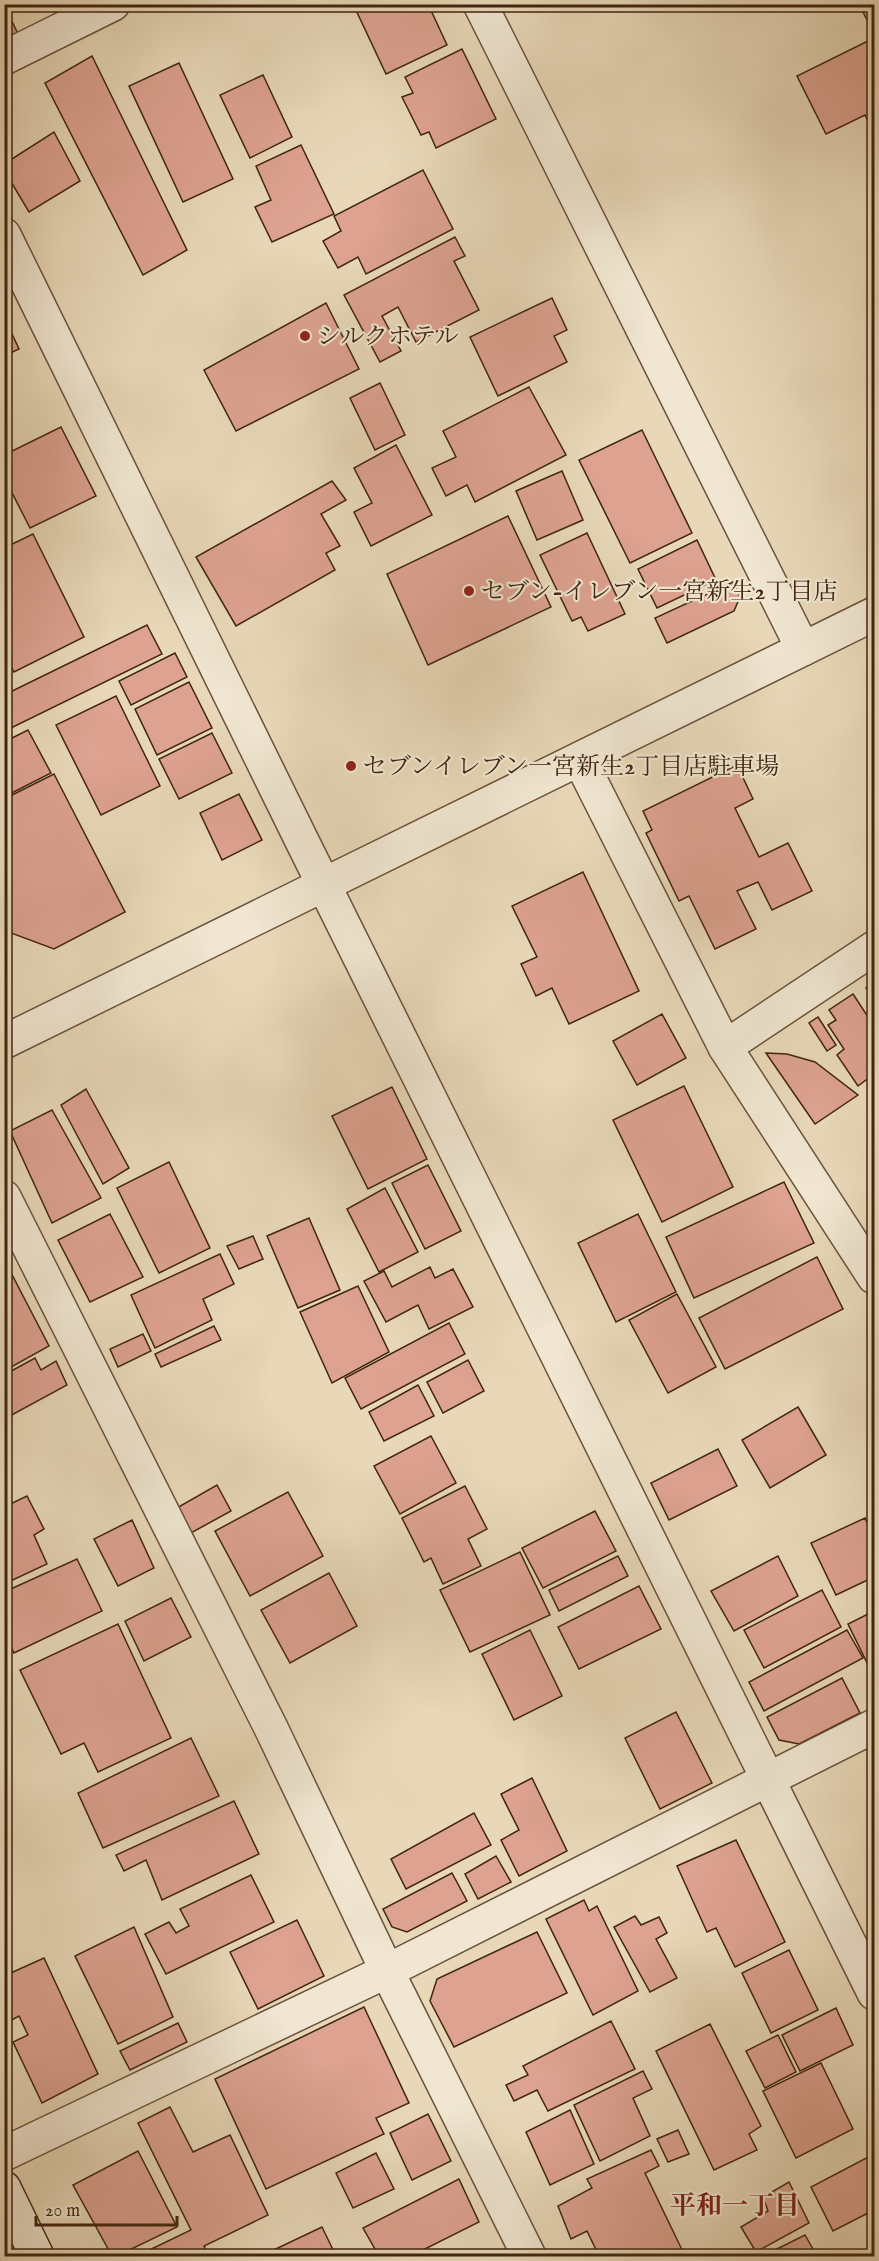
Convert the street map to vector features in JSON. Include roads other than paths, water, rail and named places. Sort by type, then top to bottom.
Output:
[{"type":"street","points":[[4,58],[113,4]]},
{"type":"street","points":[[480,4],[803,649]]},
{"type":"street","points":[[4,235],[874,1993]]},
{"type":"street","points":[[4,1042],[874,614]]},
{"type":"street","points":[[580,760],[725,1047],[874,1277]]},
{"type":"street","points":[[725,1047],[874,948]]},
{"type":"street","points":[[4,1197],[271,1728],[387,1971],[529,2256]]},
{"type":"street","points":[[4,2154],[387,1971],[874,1726]]},
{"type":"street","points":[[4,2188],[37,2256]]},
{"type":"place","name":"シルクホテル","points":[[305,336]]},
{"type":"place","name":"セブン-イレブン一宮新生2丁目店","points":[[469,591]]},
{"type":"place","name":"セブンイレブン一宮新生2丁目店駐車場","points":[[351,766]]},
{"type":"district","name":"平和一丁目","points":[[735,2205]]}]
